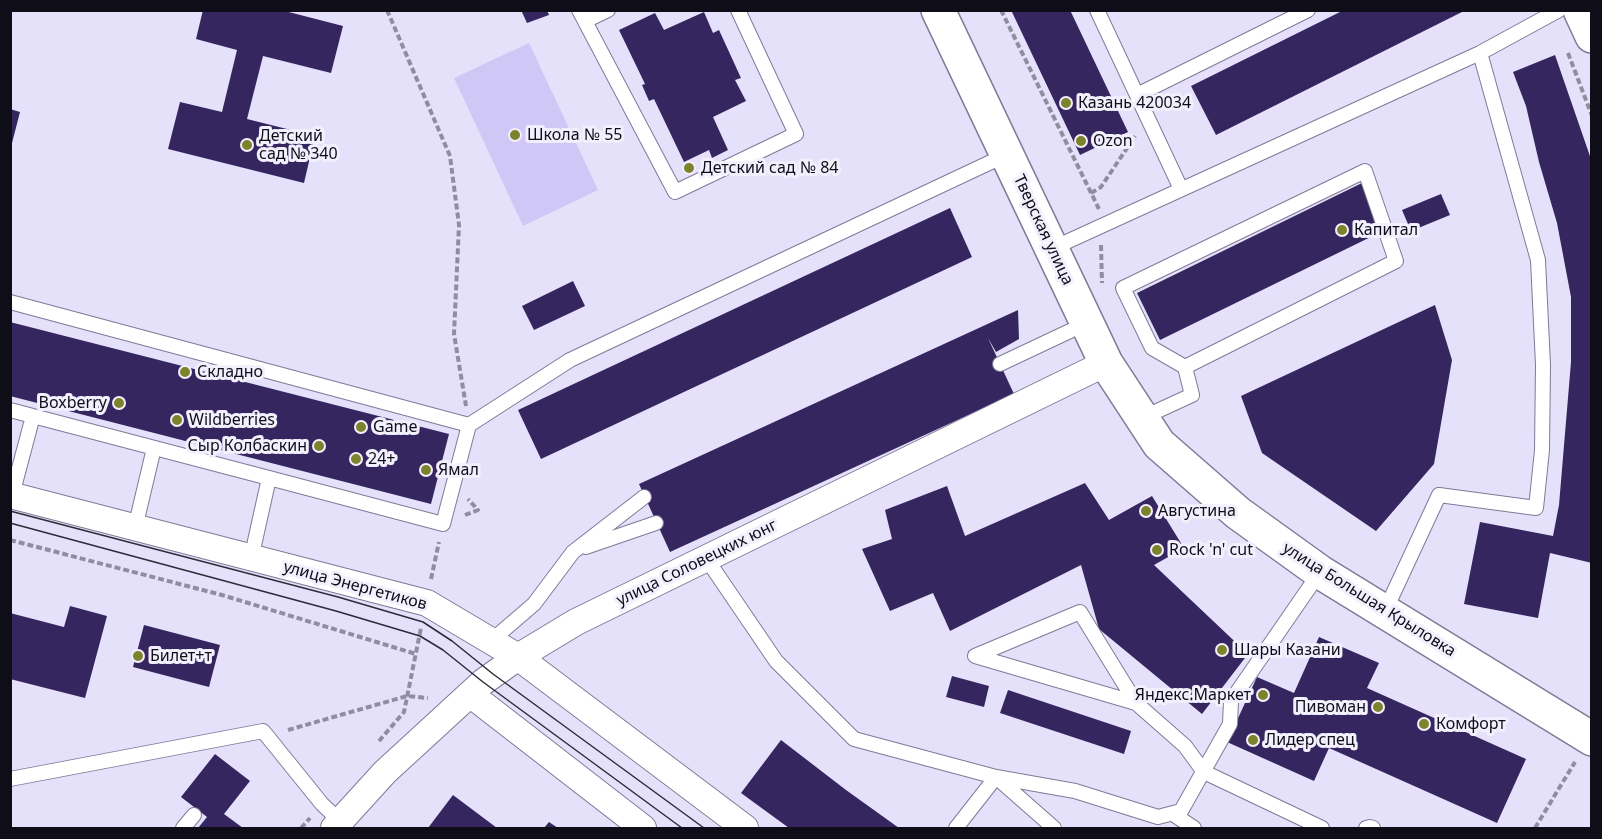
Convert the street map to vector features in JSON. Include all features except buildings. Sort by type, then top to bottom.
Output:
[{"type":"street","name":"Тверская улица","points":[[938,10],[1106,363],[1150,431]]},
{"type":"street","points":[[1564,11],[1592,36]]},
{"type":"street","name":"улица Соловецких юнг","points":[[341,826],[385,772],[488,678],[518,657],[576,622],[1106,363]]},
{"type":"street","name":"улица Большая Крыловка","points":[[1150,431],[1238,513],[1320,572],[1591,738]]},
{"type":"street","name":"улица Энергетиков","points":[[11,495],[427,603],[518,657],[745,828]]},
{"type":"street","points":[[470,694],[643,828]]},
{"type":"lane","points":[[608,10],[582,16],[675,192],[796,134],[738,10]]},
{"type":"lane","points":[[1097,10],[1181,189]]},
{"type":"lane","points":[[1137,95],[1308,10]]},
{"type":"lane","points":[[1051,249],[1480,53],[1564,11]]},
{"type":"lane","points":[[1384,611],[1439,495],[1536,508],[1542,450],[1543,365],[1538,260],[1480,53]]},
{"type":"lane","points":[[10,410],[443,524],[469,425],[570,360],[1008,154]]},
{"type":"lane","points":[[1150,431],[1192,395],[1185,367],[1152,348],[1123,288],[1365,171],[1396,261],[1185,367]]},
{"type":"lane","points":[[10,302],[469,425]]},
{"type":"lane","points":[[1000,364],[1087,323]]},
{"type":"lane","points":[[11,495],[33,416]]},
{"type":"lane","points":[[135,528],[154,448]]},
{"type":"lane","points":[[251,559],[269,478]]},
{"type":"lane","points":[[491,641],[534,604],[573,552],[645,497]]},
{"type":"lane","points":[[573,552],[656,523]]},
{"type":"lane","points":[[706,558],[776,661],[854,739],[996,777],[1075,790],[1158,817],[1181,811],[1230,724],[1231,701],[1320,572]]},
{"type":"lane","points":[[1136,703],[975,656],[1080,612],[1136,703],[1185,746],[1204,771],[1322,828]]},
{"type":"lane","points":[[10,780],[263,730],[341,826]]},
{"type":"lane","points":[[956,828],[996,777]]},
{"type":"lane","points":[[996,777],[1054,828]]},
{"type":"lane","points":[[1173,814],[1194,828]]},
{"type":"lane","points":[[183,828],[194,815]]},
{"type":"lane","points":[[1366,828],[1373,828]]},
{"type":"path","points":[[387,10],[450,156],[459,225],[454,334],[469,425]]},
{"type":"path","points":[[1001,10],[1101,212]]},
{"type":"path","points":[[1564,11],[1592,116]]},
{"type":"path","points":[[1091,192],[1101,187],[1147,118]]},
{"type":"path","points":[[374,746],[404,712],[440,537]]},
{"type":"path","points":[[10,540],[222,595],[416,654]]},
{"type":"path","points":[[1535,828],[1591,738]]},
{"type":"shaded area","points":[[529,43],[598,190],[523,226],[454,78]]},
{"type":"tram line","points":[[10,511],[338,597],[423,622],[452,641],[493,674],[704,828]]},
{"type":"tram line","points":[[10,523],[420,636],[443,650],[682,828]]},
{"type":"place","name":"Казань 420034","points":[[1066,103]]},
{"type":"place","name":"Школа № 55","points":[[515,135]]},
{"type":"place","name":"Ozon","points":[[1081,141]]},
{"type":"place","name":"Детский сад № 340","points":[[247,145]]},
{"type":"place","name":"Детский сад № 84","points":[[689,168]]},
{"type":"place","name":"Капитал","points":[[1342,230]]},
{"type":"place","name":"Складно","points":[[185,372]]},
{"type":"place","name":"Boxberry","points":[[119,403]]},
{"type":"place","name":"Wildberries","points":[[177,420]]},
{"type":"place","name":"Game","points":[[361,427]]},
{"type":"place","name":"Сыр Колбаскин","points":[[319,446]]},
{"type":"place","name":"24+","points":[[356,459]]},
{"type":"place","name":"Ямал","points":[[426,470]]},
{"type":"place","name":"Августина","points":[[1146,511]]},
{"type":"place","name":"Rock 'n' cut","points":[[1157,550]]},
{"type":"place","name":"Шары Казани","points":[[1222,650]]},
{"type":"place","name":"Билет+т","points":[[138,656]]},
{"type":"place","name":"Яндекс.Маркет","points":[[1263,695]]},
{"type":"place","name":"Пивоман","points":[[1378,707]]},
{"type":"place","name":"Комфорт","points":[[1424,724]]},
{"type":"place","name":"Лидер спец","points":[[1253,740]]}]
